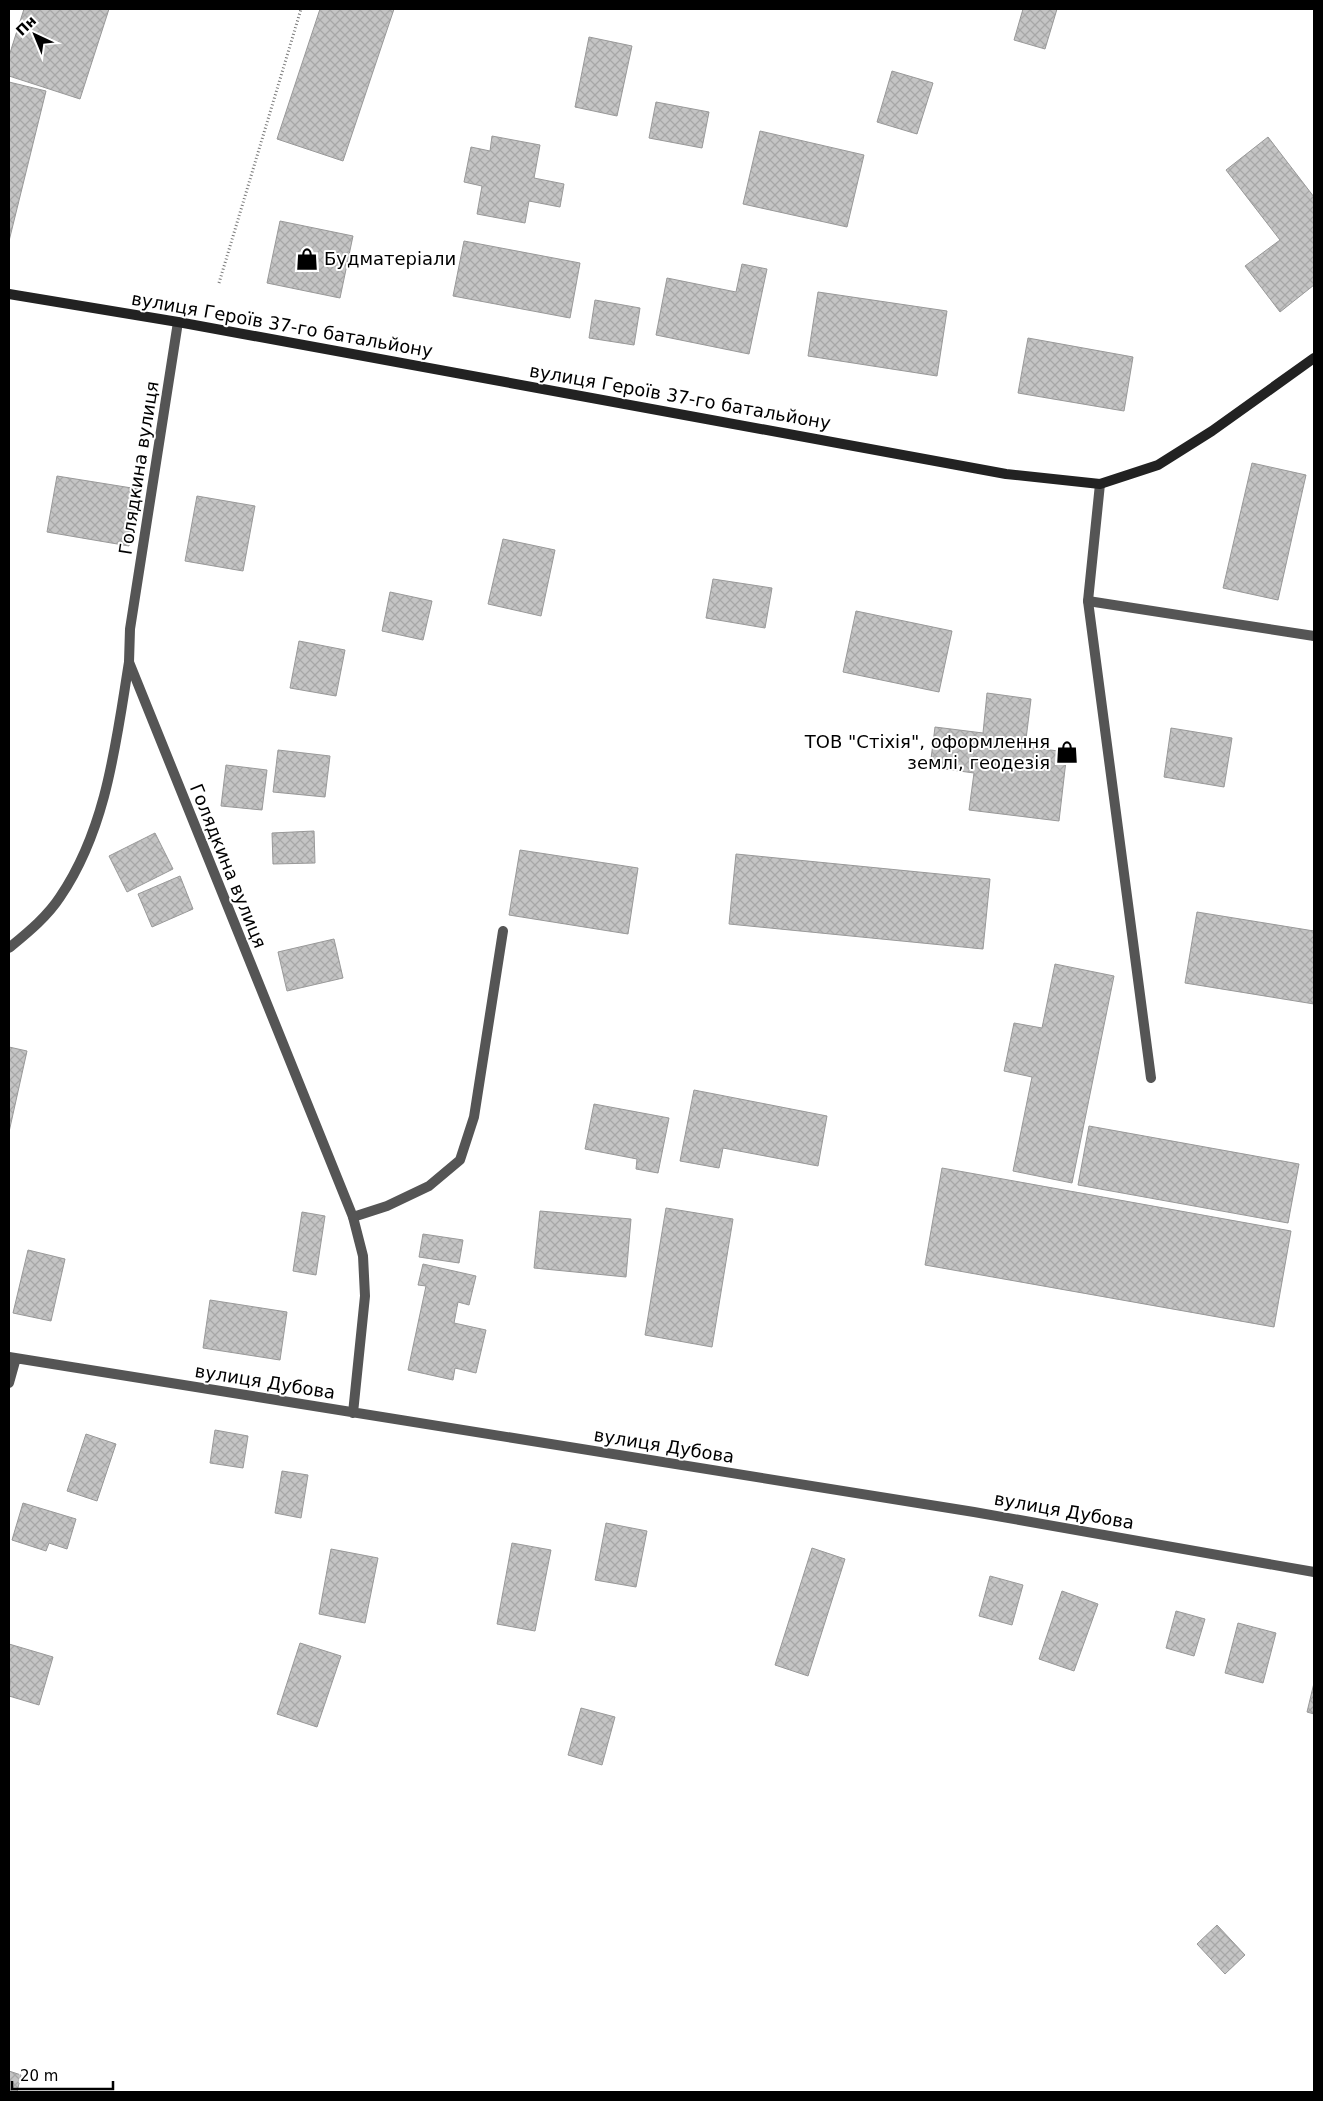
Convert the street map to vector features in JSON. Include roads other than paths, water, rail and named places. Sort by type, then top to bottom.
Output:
[{"type":"street","name":"вулиця Героїв 37-го батальйону","points":[[9,294],[178,322],[1006,474],[1100,484],[1158,465],[1212,430],[1314,358]]},
{"type":"street","name":"Голядкина вулиця","points":[[178,322],[130,629],[129,662],[353,1217],[363,1256],[365,1296],[354,1412]]},
{"type":"street","points":[[1100,484],[1088,601],[1152,1078]]},
{"type":"street","points":[[1088,601],[1314,636]]},
{"type":"street","points":[[9,948],[30,931],[59,898],[74,872],[95,826],[111,771],[129,662]]},
{"type":"street","points":[[353,1217],[387,1206],[429,1186],[460,1160],[474,1117],[503,931]]},
{"type":"street","points":[[9,1383],[12,1357]]},
{"type":"street","name":"вулиця Дубова","points":[[12,1357],[974,1512],[1314,1572]]},
{"type":"place","name":"Будматеріали","points":[[307,259]]},
{"type":"place","name":"ТОВ \"Стіхія\", оформлення землі, геодезія","points":[[1067,752]]}]
